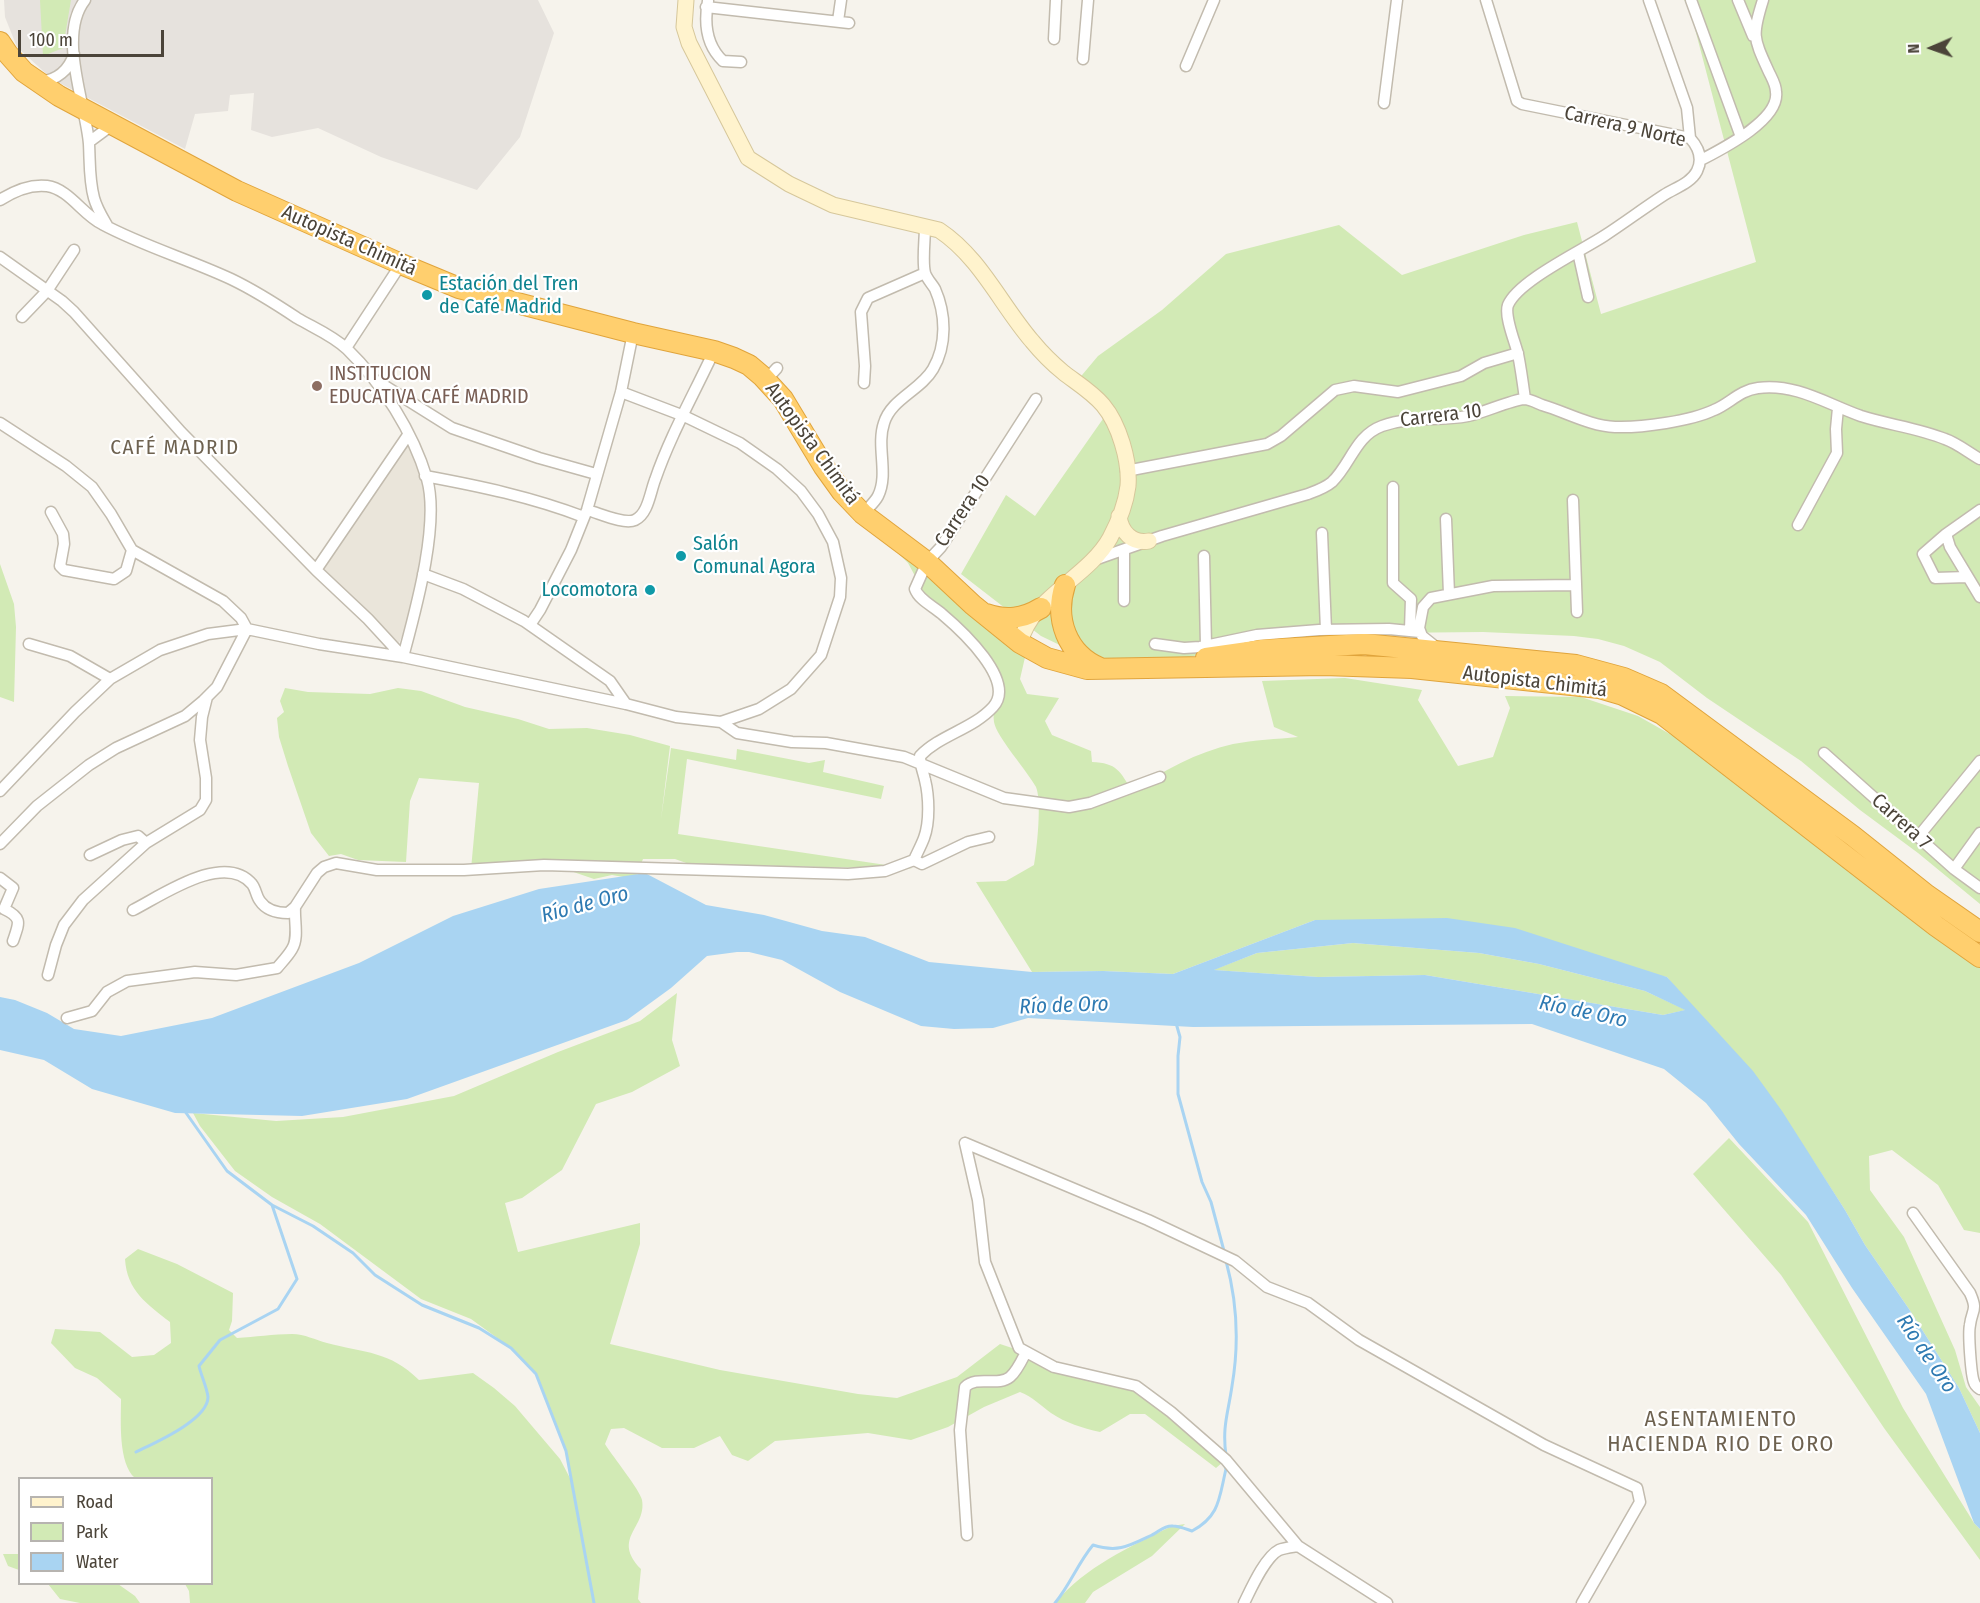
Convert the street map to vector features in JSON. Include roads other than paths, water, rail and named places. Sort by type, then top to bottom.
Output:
[{"type":"highway","name":"Autopista Chimitá","points":[[0,42],[8,54],[36,82],[81,107],[237,190],[401,264],[459,288],[633,333],[714,351],[771,374],[783,399],[824,467],[842,492],[863,514],[927,562],[973,605],[1030,651],[1087,669],[1324,665],[1412,668],[1566,683],[1599,688],[1623,695],[1662,714],[1927,919],[1980,957]]},
{"type":"highway","points":[[1065,585],[1060,611],[1066,636],[1082,657],[1106,670]]},
{"type":"highway","points":[[973,605],[993,616],[1009,618],[1026,616],[1041,608]]},
{"type":"highway","name":"Autopista Chimitá","points":[[1184,666],[1227,654],[1364,644],[1576,665],[1624,678],[1661,694],[1852,836],[1927,895],[1980,932]]},
{"type":"street","points":[[85,0],[75,24],[74,53],[81,107],[89,142],[90,175],[94,198],[108,228]]},
{"type":"street","points":[[687,0],[684,27],[689,43],[748,158],[789,184],[833,205],[939,230],[961,248],[1032,342],[1062,371],[1089,391],[1103,405],[1116,425],[1124,446],[1128,485],[1110,538],[1094,560],[1041,608],[1026,626],[1020,644]]},
{"type":"street","points":[[741,62],[727,62],[720,59],[706,31],[707,4],[844,22],[841,0]]},
{"type":"street","points":[[1054,39],[1056,0]]},
{"type":"street","points":[[1083,59],[1088,0]]},
{"type":"street","points":[[1186,66],[1214,0]]},
{"type":"street","points":[[1384,103],[1397,0]]},
{"type":"street","name":"Carrera 9 Norte","points":[[1486,0],[1517,101],[1522,104],[1690,138],[1701,160],[1692,179],[1604,237],[1538,276],[1511,300],[1507,311],[1518,353],[1525,399]]},
{"type":"street","points":[[1649,0],[1687,108],[1690,138]]},
{"type":"street","points":[[1691,0],[1741,137]]},
{"type":"street","points":[[1701,160],[1729,145],[1756,126],[1772,108],[1776,98],[1776,87],[1738,0]]},
{"type":"street","points":[[1755,42],[1755,25],[1763,0]]},
{"type":"street","points":[[36,82],[48,81],[59,76],[69,66],[74,53]]},
{"type":"street","points":[[89,142],[112,124]]},
{"type":"street","points":[[0,200],[26,187],[48,186],[58,190],[91,219],[152,248],[231,279],[326,332],[346,348],[374,379],[408,435],[425,476],[430,503],[423,574],[417,608],[403,657]]},
{"type":"street","points":[[863,514],[878,496],[880,488],[882,469],[880,441],[885,418],[897,404],[924,381],[934,368],[943,342],[944,320],[936,291],[925,273],[925,227]]},
{"type":"street","points":[[22,317],[47,291],[74,250]]},
{"type":"street","points":[[1578,252],[1588,297]]},
{"type":"street","points":[[0,257],[75,313],[181,432],[403,657]]},
{"type":"street","points":[[346,348],[401,264]]},
{"type":"street","points":[[864,383],[861,312],[863,303],[867,298],[925,273]]},
{"type":"street","points":[[530,625],[571,550],[585,513],[621,392],[633,333]]},
{"type":"street","points":[[425,476],[497,490],[621,521],[637,520],[646,508],[662,460],[714,351]]},
{"type":"street","points":[[1126,471],[1267,444],[1281,436],[1335,390],[1341,388],[1354,386],[1398,392],[1461,376],[1484,363],[1518,353]]},
{"type":"street","points":[[374,379],[452,428],[539,458],[596,474]]},
{"type":"street","points":[[1525,399],[1556,408],[1592,423],[1614,427],[1646,425],[1689,418],[1714,410],[1735,396],[1756,388],[1780,388],[1802,391],[1838,408],[1872,420],[1947,439],[1980,459]]},
{"type":"street","points":[[0,791],[75,712],[110,680],[160,650],[208,634],[246,629],[319,644],[403,657],[626,704],[676,717],[721,722],[759,709],[791,689],[821,655],[840,597],[842,578],[833,543],[818,514],[801,491],[777,469],[740,443],[684,416],[621,392]]},
{"type":"street","name":"Carrera 10","points":[[920,764],[920,756],[926,749],[974,722],[994,707],[1000,694],[995,674],[971,640],[918,595],[915,589],[927,562],[941,547],[1036,399]]},
{"type":"street","name":"Carrera 10","points":[[1094,560],[1149,541],[1308,494],[1326,486],[1339,474],[1362,438],[1380,426],[1414,418],[1442,419],[1466,416],[1525,399]]},
{"type":"street","points":[[1798,525],[1837,453],[1838,408]]},
{"type":"street","points":[[0,423],[66,466],[92,487],[132,550],[223,601],[241,618],[246,629]]},
{"type":"street","points":[[316,570],[408,435]]},
{"type":"street","points":[[1393,487],[1393,583],[1411,599],[1415,631]]},
{"type":"street","points":[[1573,500],[1577,612]]},
{"type":"street","points":[[1967,577],[1935,578],[1923,554],[1980,510]]},
{"type":"street","points":[[51,512],[63,534],[64,544],[60,566],[64,570],[114,579],[126,571],[132,550]]},
{"type":"street","points":[[1119,516],[1121,527],[1128,536],[1139,542],[1149,541]]},
{"type":"street","points":[[1446,519],[1449,594]]},
{"type":"street","points":[[1322,532],[1326,630]]},
{"type":"street","points":[[1946,534],[1950,547],[1980,597]]},
{"type":"street","points":[[1124,550],[1124,601]]},
{"type":"street","points":[[1204,556],[1206,646]]},
{"type":"street","points":[[423,574],[462,589],[530,625],[610,681],[626,704]]},
{"type":"street","points":[[1415,631],[1425,603],[1431,598],[1493,586],[1576,585]]},
{"type":"street","points":[[0,844],[37,806],[89,765],[116,748],[185,716],[207,697],[217,687],[246,629]]},
{"type":"street","points":[[1155,644],[1184,648],[1206,646],[1257,635],[1326,630],[1415,631],[1440,650]]},
{"type":"street","points":[[29,644],[70,656],[110,680]]},
{"type":"street","points":[[48,975],[64,925],[91,892],[146,843],[200,810],[206,800],[206,778],[200,740],[207,697]]},
{"type":"street","points":[[721,722],[737,733],[792,742],[826,743],[904,757],[1004,798],[1069,807],[1090,803],[1160,777]]},
{"type":"street","name":"Carrera 7","points":[[1824,753],[1954,869],[1980,888]]},
{"type":"street","points":[[1918,837],[1980,761]]},
{"type":"street","points":[[914,860],[925,836],[927,819],[925,780],[920,764]]},
{"type":"street","points":[[1954,869],[1980,832]]},
{"type":"street","points":[[90,855],[122,840],[138,836],[146,843]]},
{"type":"street","points":[[133,910],[191,880],[222,872],[242,875],[253,885],[260,902],[276,913],[288,914],[317,873],[324,867],[336,863],[377,870],[464,870],[544,865],[848,874],[885,870],[914,860],[922,864],[968,842],[989,837]]},
{"type":"street","points":[[0,878],[13,888],[4,909],[15,914],[18,919],[13,941]]},
{"type":"street","points":[[67,1018],[92,1011],[107,992],[127,981],[195,972],[236,975],[277,968],[293,948],[296,938],[295,907]]},
{"type":"street","points":[[1388,1603],[1298,1546],[1226,1460],[1171,1412],[1136,1386],[1054,1367],[1019,1348],[985,1262],[978,1200],[965,1143],[1148,1220],[1235,1261],[1267,1287],[1308,1304],[1359,1340],[1544,1445],[1637,1488],[1640,1502],[1582,1603]]},
{"type":"street","points":[[1913,1213],[1974,1302],[1975,1311],[1969,1326],[1972,1370],[1974,1384],[1980,1389]]},
{"type":"street","points":[[967,1535],[960,1430],[965,1387],[970,1382],[1006,1379],[1012,1376],[1026,1352]]},
{"type":"street","points":[[1244,1603],[1272,1555],[1279,1550],[1298,1546]]},
{"type":"water","name":"Río de Oro","points":[[645,873],[706,905],[764,915],[822,931],[865,937],[929,962],[1032,972],[1103,971],[1173,974],[1315,920],[1447,918],[1515,928],[1667,977],[1753,1071],[1782,1111],[1865,1245],[1959,1388],[1980,1433],[1980,1529],[1974,1523],[1926,1394],[1852,1288],[1806,1215],[1739,1144],[1706,1103],[1664,1069],[1532,1024],[1193,1027],[1028,1018],[993,1028],[954,1029],[921,1026],[840,992],[782,960],[749,952],[737,952],[707,956],[671,988],[627,1020],[407,1099],[302,1116],[175,1113],[92,1089],[44,1060],[0,1050],[0,997],[15,1000],[47,1013],[74,1029],[121,1036],[212,1018],[359,963],[453,916],[539,889]],"holes":[[[1353,943],[1479,953],[1539,964],[1645,991],[1685,1010],[1663,1015],[1425,975],[1318,977],[1214,970],[1257,953]]]},
{"type":"waterway","points":[[1176,1023],[1180,1037],[1178,1094],[1224,1251]]},
{"type":"waterway","points":[[184,1110],[227,1171],[272,1205],[313,1226],[353,1253],[375,1275],[422,1305],[479,1328],[511,1348],[536,1374],[566,1451],[594,1603]]},
{"type":"waterway","points":[[136,1452],[179,1430],[199,1414],[206,1406],[208,1397],[199,1366],[220,1340],[278,1309],[297,1279],[272,1205]]},
{"type":"waterway","points":[[1226,1261],[1235,1307],[1236,1339],[1234,1370],[1225,1428],[1226,1456]]},
{"type":"waterway","points":[[1055,1603],[1093,1545],[1110,1548],[1123,1547],[1170,1526],[1192,1531],[1201,1525],[1217,1505],[1226,1469],[1224,1464]]},
{"type":"place","name":"Estación del Tren de Café Madrid","points":[[427,295]]},
{"type":"place","name":"INSTITUCION EDUCATIVA CAFÉ MADRID","points":[[317,386]]},
{"type":"place","name":"Salón Comunal Agora","points":[[681,556]]},
{"type":"place","name":"Locomotora","points":[[650,590]]},
{"type":"district","name":"CAFÉ MADRID","points":[[175,448]]},
{"type":"district","name":"ASENTAMIENTO HACIENDA RIO DE ORO","points":[[1721,1432]]}]
